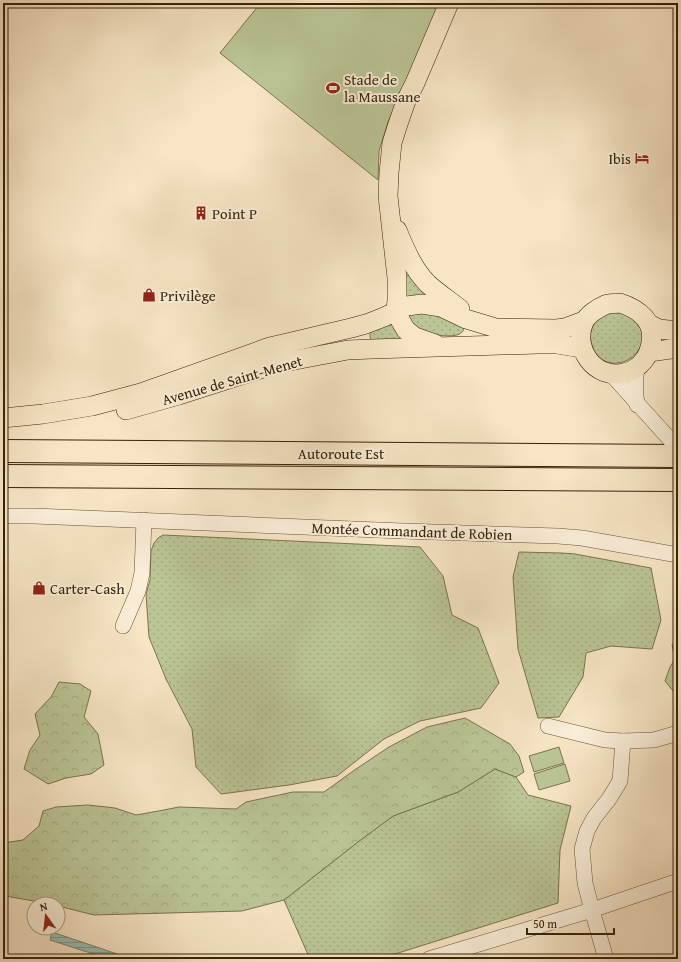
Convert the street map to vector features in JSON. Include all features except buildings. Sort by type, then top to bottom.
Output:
[{"type":"highway","name":"Autoroute Est","points":[[3,451],[676,450]]},
{"type":"highway","name":"Autoroute Est","points":[[3,476],[678,480]]},
{"type":"main road","points":[[449,3],[406,101],[392,143],[388,196],[397,278],[396,311],[406,330],[415,337],[434,344],[452,346]]},
{"type":"main road","points":[[391,215],[405,250],[414,266],[428,283],[462,310],[485,325],[496,328],[565,328],[584,321],[593,311],[606,305],[620,303],[639,312],[649,324],[652,338],[649,352],[644,360],[629,372],[619,374],[598,369],[588,360],[582,348],[581,335],[584,321]]},
{"type":"main road","points":[[366,324],[382,310],[390,298],[397,278]]},
{"type":"main road","name":"Avenue de Saint-Menet","points":[[3,418],[43,414],[92,406],[141,393],[270,347],[366,324],[407,306],[422,304],[441,307],[457,315],[485,325]]},
{"type":"main road","points":[[649,324],[659,329],[678,331]]},
{"type":"main road","name":"Avenue de Saint-Menet","points":[[3,427],[35,426],[77,421],[131,409],[279,363],[348,350],[538,344],[557,344],[582,348]]},
{"type":"main road","points":[[649,352],[678,348]]},
{"type":"street","points":[[637,367],[635,393],[637,405]]},
{"type":"street","points":[[610,373],[676,450]]},
{"type":"street","name":"Montée Commandant de Robien","points":[[3,516],[558,536],[582,538],[678,555]]},
{"type":"street","points":[[123,626],[138,591],[142,573],[144,520]]},
{"type":"street","points":[[548,726],[605,740],[623,741],[654,740],[678,733]]},
{"type":"street","points":[[606,959],[585,883],[582,849],[587,831],[594,818],[609,799],[620,781],[623,741]]},
{"type":"street","points":[[429,959],[592,910],[678,881]]},
{"type":"green space","name":"Stade de la Maussane","points":[[256,3],[441,3],[388,122],[379,151],[378,180],[220,53],[259,5]]},
{"type":"green space","points":[[410,275],[433,296],[406,301],[406,277]]},
{"type":"green space","points":[[432,311],[464,327],[462,332],[458,335],[444,336],[417,331],[404,313]]},
{"type":"green space","points":[[605,312],[626,312],[639,325],[642,337],[640,347],[634,355],[625,361],[615,363],[605,361],[596,354],[590,337],[591,332],[596,321]]},
{"type":"green space","points":[[393,319],[407,339],[372,341],[370,337],[371,332]]},
{"type":"green space","points":[[163,535],[420,547],[443,576],[452,615],[478,628],[499,683],[481,708],[420,721],[384,739],[337,776],[289,785],[221,794],[196,767],[192,729],[166,679],[149,637],[146,594],[150,580],[151,551],[154,543]]},
{"type":"green space","points":[[519,552],[575,554],[651,568],[661,620],[652,649],[611,646],[586,653],[583,677],[559,717],[538,718],[518,649],[513,577]]},
{"type":"green space","points":[[678,636],[678,692],[674,692],[665,681],[670,667],[675,659],[672,645]]},
{"type":"green space","points":[[59,682],[80,684],[91,691],[84,717],[98,734],[104,765],[91,774],[66,778],[48,784],[24,769],[30,750],[40,735],[35,714],[51,697]]},
{"type":"green space","points":[[465,718],[510,744],[519,756],[524,772],[516,777],[495,769],[458,792],[393,816],[284,900],[242,911],[94,915],[66,908],[66,896],[26,896],[26,900],[3,895],[3,843],[23,840],[39,826],[43,811],[56,807],[88,805],[115,808],[136,815],[179,807],[236,809],[246,802],[293,792],[324,792],[389,747],[427,727]]},
{"type":"green space","points":[[559,747],[564,763],[534,772],[529,756]]},
{"type":"green space","points":[[565,764],[570,781],[539,790],[534,774]]},
{"type":"green space","points":[[495,769],[516,777],[528,795],[571,806],[560,850],[558,903],[379,959],[310,959],[284,900],[393,816],[458,792]]},
{"type":"water","points":[[51,936],[64,936],[132,959],[109,959],[50,940]]},
{"type":"place","name":"Stade de la Maussane","points":[[333,88]]},
{"type":"place","name":"Ibis","points":[[642,158]]},
{"type":"place","name":"Point P","points":[[201,213]]},
{"type":"place","name":"Privilège","points":[[149,295]]},
{"type":"place","name":"Carter-Cash","points":[[39,588]]}]
